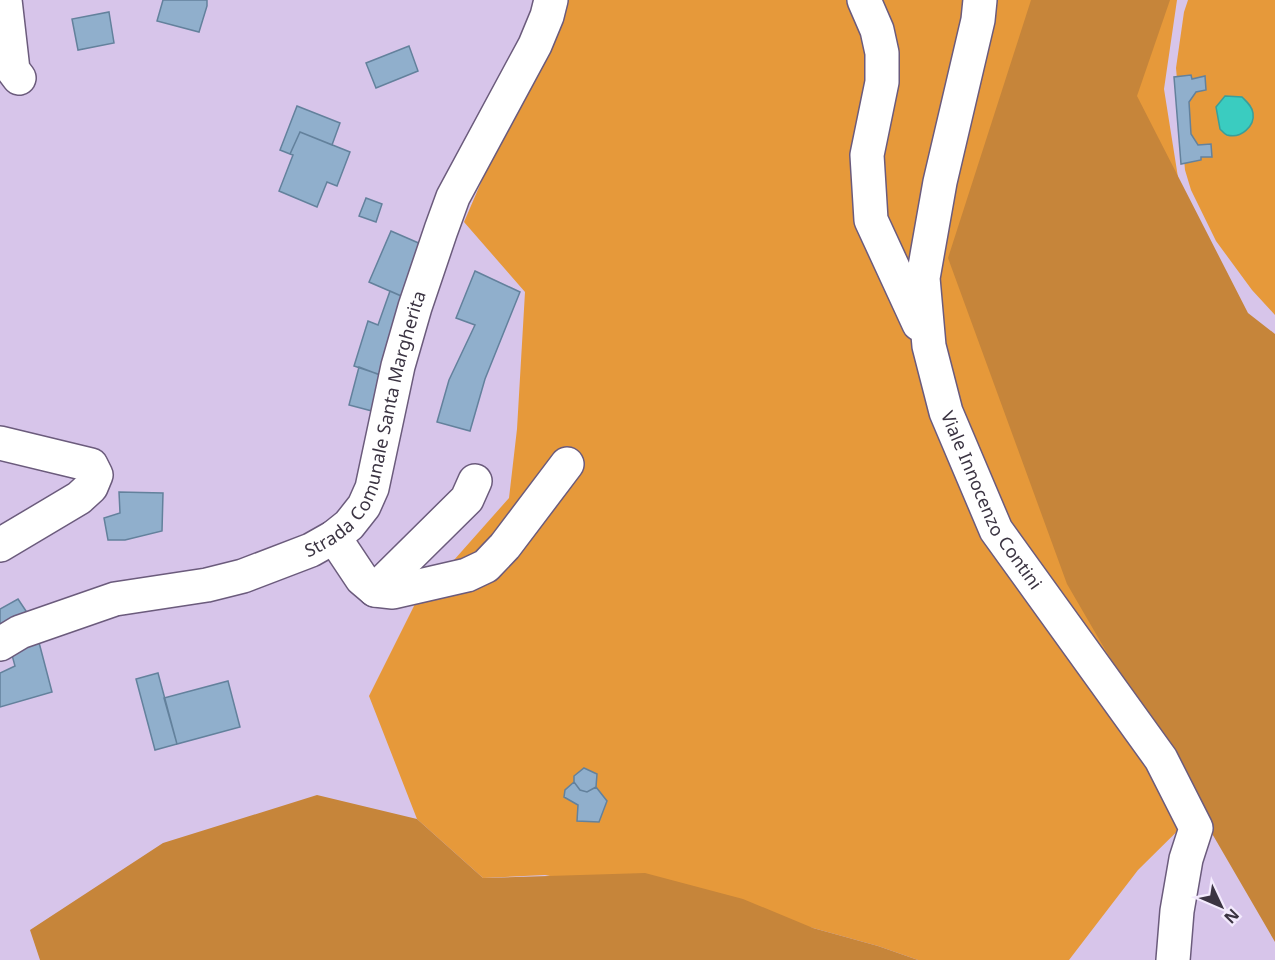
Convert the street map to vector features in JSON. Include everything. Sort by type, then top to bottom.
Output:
[{"type":"street","points":[[5,0],[13,70],[19,78]]},
{"type":"street","name":"Strada Comunale Santa Margherita","points":[[0,644],[20,632],[115,599],[207,585],[243,576],[310,550],[334,537],[349,525],[364,506],[372,488],[401,356],[415,307],[453,197],[535,45],[551,0]]},
{"type":"street","points":[[864,0],[877,30],[882,53],[882,82],[867,155],[871,220],[929,346]]},
{"type":"street","name":"Viale Innocenzo Contini","points":[[980,0],[978,20],[940,182],[923,278],[929,346],[946,412],[996,530],[1161,759],[1196,828],[1186,858],[1173,960]]},
{"type":"street","points":[[0,444],[91,465],[96,475],[91,487],[79,498],[0,545]]},
{"type":"street","points":[[334,537],[362,579],[375,590],[393,592],[467,575],[486,566],[505,546],[567,465]]},
{"type":"street","points":[[375,590],[467,499],[475,481]]},
{"type":"shaded area","points":[[565,0],[1177,0],[1164,89],[1203,335],[1227,782],[1138,870],[1069,960],[918,960],[813,928],[545,875],[483,878],[417,819],[369,696],[415,604],[509,498],[517,429],[525,292],[464,222],[504,129]]},
{"type":"shaded area","points":[[1031,0],[1170,0],[1137,96],[1248,313],[1275,334],[1275,942],[1067,584],[948,258]]},
{"type":"shaded area","points":[[1188,0],[1275,0],[1275,315],[1252,290],[1216,241],[1191,190],[1185,170],[1176,68],[1184,12]]},
{"type":"shaded area","points":[[1225,96],[1242,97],[1252,111],[1253,118],[1249,127],[1237,135],[1227,135],[1220,129],[1216,107]]},
{"type":"shaded area","points":[[317,795],[417,819],[483,878],[645,873],[743,899],[813,928],[918,960],[40,960],[30,930],[163,843]]},
{"type":"building","points":[[163,0],[207,0],[199,32],[157,21]]},
{"type":"building","points":[[109,12],[114,43],[78,50],[72,19]]},
{"type":"building","points":[[409,46],[418,71],[376,88],[366,63]]},
{"type":"building","points":[[1191,75],[1192,79],[1205,76],[1206,90],[1196,92],[1189,102],[1191,134],[1198,145],[1211,144],[1212,157],[1201,157],[1201,160],[1181,164],[1174,77]]},
{"type":"building","points":[[297,106],[340,123],[332,145],[300,132],[290,154],[280,150]]},
{"type":"building","points":[[300,132],[350,152],[337,186],[327,182],[317,207],[279,191],[293,155],[290,154]]},
{"type":"building","points":[[366,198],[382,204],[376,222],[359,216]]},
{"type":"building","points":[[391,231],[430,248],[408,299],[369,282]]},
{"type":"building","points":[[475,271],[520,292],[485,379],[470,431],[437,422],[449,380],[475,325],[456,318]]},
{"type":"building","points":[[390,291],[408,299],[381,375],[354,366],[368,321],[378,325]]},
{"type":"building","points":[[359,367],[380,375],[372,411],[349,405]]},
{"type":"building","points":[[119,492],[163,493],[162,531],[125,540],[108,540],[104,518],[120,513]]},
{"type":"building","points":[[18,599],[30,617],[0,631],[0,609]]},
{"type":"building","points":[[36,631],[52,692],[0,707],[0,673],[15,666],[9,644]]},
{"type":"building","points":[[158,673],[177,744],[155,750],[136,679]]},
{"type":"building","points":[[228,681],[240,727],[177,744],[164,698]]},
{"type":"building","points":[[584,768],[597,774],[596,787],[587,792],[580,790],[574,782],[574,776]]},
{"type":"building","points":[[574,782],[580,790],[587,792],[596,787],[607,801],[599,822],[577,821],[578,805],[564,797],[565,790]]}]
